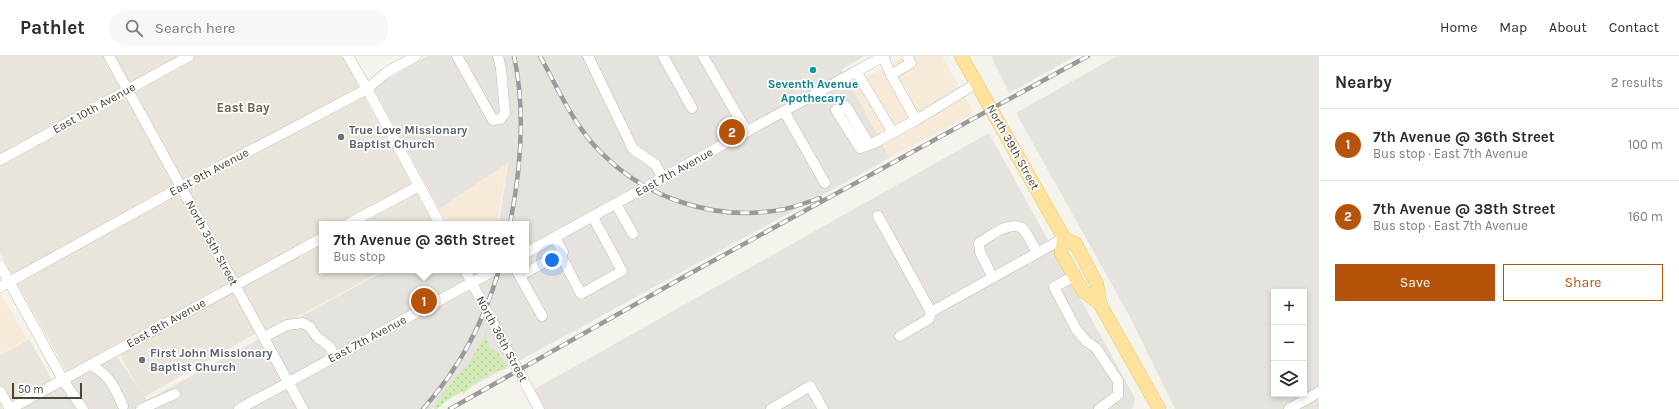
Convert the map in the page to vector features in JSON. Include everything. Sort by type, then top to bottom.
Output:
[{"type":"main road","name":"North 39th Street","points":[[961,56],[1064,238],[1075,243],[1097,284],[1100,304],[1157,408]]},
{"type":"main road","name":"North 39th Street","points":[[1064,238],[1061,253],[1083,291],[1100,304]]},
{"type":"street","name":"North 35th Street","points":[[109,56],[303,409]]},
{"type":"street","name":"East 10th Avenue","points":[[0,160],[189,56]]},
{"type":"street","points":[[348,56],[367,88],[438,221]]},
{"type":"street","name":"East 9th Avenue","points":[[0,287],[181,187],[367,88],[387,72],[416,56]]},
{"type":"street","points":[[457,56],[493,120],[501,119],[505,113],[501,69],[498,56]]},
{"type":"street","points":[[588,56],[633,149],[654,164],[663,178]]},
{"type":"street","points":[[663,56],[692,108]]},
{"type":"street","points":[[703,56],[747,132]]},
{"type":"street","points":[[884,56],[890,75],[916,120]]},
{"type":"street","name":"East 7th Avenue","points":[[529,252],[856,71],[866,60],[884,56]]},
{"type":"street","points":[[890,75],[911,63],[908,56]]},
{"type":"street","points":[[856,71],[893,133]]},
{"type":"street","points":[[869,144],[893,133],[977,83]]},
{"type":"street","points":[[784,111],[825,182]]},
{"type":"street","points":[[354,221],[419,186]]},
{"type":"street","points":[[616,204],[633,234]]},
{"type":"street","points":[[878,216],[931,312],[929,319],[900,336]]},
{"type":"street","points":[[560,254],[581,294],[622,271],[593,217]]},
{"type":"street","points":[[993,278],[980,252],[979,243],[998,230],[1014,225],[1022,228],[1037,253]]},
{"type":"street","points":[[529,268],[563,252],[555,238]]},
{"type":"street","points":[[931,312],[1064,238]]},
{"type":"street","name":"East 8th Avenue","points":[[10,409],[319,240]]},
{"type":"street","points":[[0,265],[63,380],[83,409]]},
{"type":"street","name":"North 36th Street","points":[[467,273],[539,409]]},
{"type":"street","name":"East 7th Avenue","points":[[239,409],[490,273]]},
{"type":"street","points":[[518,273],[542,316]]},
{"type":"street","points":[[1074,276],[1054,288],[1076,329],[1086,341],[1096,348],[1118,381],[1118,395],[1099,409]]},
{"type":"street","points":[[264,337],[292,323],[303,323],[310,327],[317,337],[329,346],[335,356]]},
{"type":"street","points":[[90,365],[102,372],[113,384],[123,408]]},
{"type":"street","points":[[771,409],[810,386],[823,409]]},
{"type":"street","points":[[0,391],[10,409]]},
{"type":"street","points":[[1288,409],[1319,392]]},
{"type":"street","points":[[141,409],[175,394]]},
{"type":"shaded area","points":[[0,56],[342,56],[432,221],[319,221],[319,273],[378,273],[268,333],[265,328],[144,397],[116,349],[68,374],[0,253]]},
{"type":"shaded area","points":[[427,56],[865,56],[842,69],[890,158],[431,409],[11,409],[113,351],[147,400],[380,273],[529,273],[529,221],[499,221],[508,163],[439,209],[373,88]]},
{"type":"shaded area","points":[[905,56],[942,56],[974,113],[890,157],[851,86]]},
{"type":"shaded area","points":[[991,56],[1076,56],[1009,93]]},
{"type":"shaded area","points":[[1117,56],[1319,56],[1319,409],[1175,409],[1130,317],[1016,113]]},
{"type":"shaded area","points":[[989,133],[1135,398],[1133,408],[544,409],[533,390]]},
{"type":"shaded area","points":[[507,164],[498,221],[446,221],[439,209]]},
{"type":"shaded area","points":[[1,294],[27,339],[0,354],[0,295]]},
{"type":"shaded area","points":[[29,339],[52,380],[1,407],[2,409],[0,409],[0,355]]},
{"type":"green space","points":[[486,333],[489,347],[499,354],[507,369],[488,374],[472,385],[463,395],[463,391],[450,398],[437,409],[434,409],[436,402],[470,361]]},
{"type":"railway","points":[[511,221],[517,182],[521,140],[520,98],[514,56]]},
{"type":"railway","points":[[540,56],[571,113],[593,144],[612,163],[633,179],[656,192],[681,202],[706,209],[732,212],[759,212],[785,209],[820,198]]},
{"type":"railway","points":[[450,409],[689,274],[1088,56]]},
{"type":"railway","points":[[423,409],[448,377],[469,344],[486,309],[498,273]]},
{"type":"place","name":"Seventh Avenue Apothecary","points":[[813,70]]},
{"type":"place","name":"7th Avenue @ 38th Street","points":[[732,132]]},
{"type":"place","name":"True Love Missionary Baptist Church","points":[[341,137]]},
{"type":"place","name":"7th Avenue @ 36th Street","points":[[424,301]]},
{"type":"place","name":"First John Missionary Baptist Church","points":[[142,360]]},
{"type":"district","name":"East Bay","points":[[243,107]]}]
